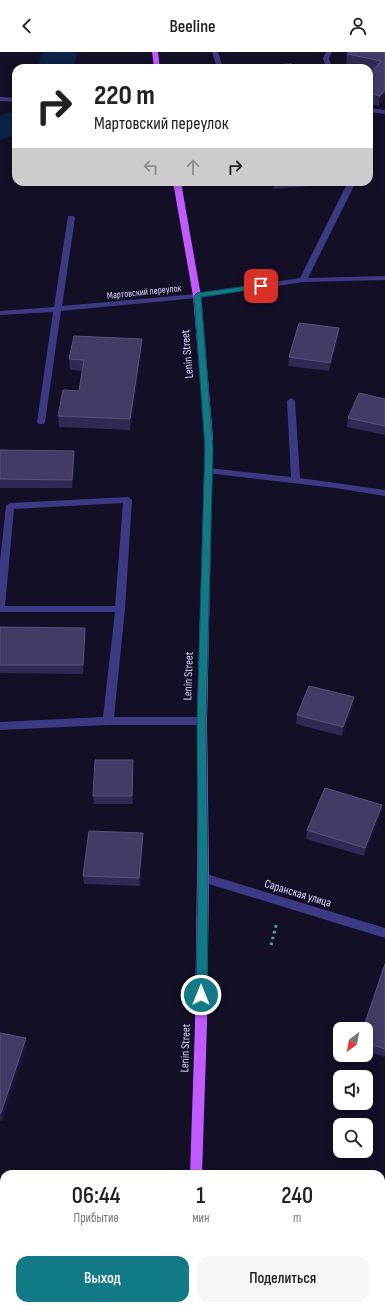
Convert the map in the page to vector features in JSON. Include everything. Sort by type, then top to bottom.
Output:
[{"type":"main road","points":[[155,52],[156,64]]},
{"type":"main road","name":"Lenin Street","points":[[178,186],[197,296],[209,438],[202,721],[203,878],[201,1024],[196,1170]]},
{"type":"street","points":[[215,52],[219,64]]},
{"type":"street","points":[[328,64],[326,58],[329,52]]},
{"type":"street","points":[[0,99],[12,100]]},
{"type":"street","points":[[373,110],[385,112]]},
{"type":"street","points":[[303,280],[350,186]]},
{"type":"street","points":[[41,422],[59,309],[71,218]]},
{"type":"street","name":"Мартовский переулок","points":[[0,313],[197,296],[303,280],[385,278]]},
{"type":"street","points":[[292,401],[296,481]]},
{"type":"street","points":[[209,471],[335,485],[385,493]]},
{"type":"street","points":[[108,722],[120,609],[128,500],[10,506],[0,608],[120,609]]},
{"type":"street","points":[[0,726],[108,722],[202,721]]},
{"type":"street","name":"Саранская улица","points":[[203,878],[385,933]]},
{"type":"building","points":[[349,52],[385,52],[385,90],[380,96],[373,94],[373,70],[381,61],[347,54]]},
{"type":"building","points":[[299,323],[339,328],[330,363],[289,357]]},
{"type":"building","points":[[74,336],[142,339],[130,419],[58,416],[63,390],[79,391],[84,360],[69,359]]},
{"type":"building","points":[[359,393],[385,399],[385,426],[348,418]]},
{"type":"building","points":[[0,450],[74,451],[72,480],[0,479]]},
{"type":"building","points":[[0,627],[85,628],[83,665],[0,665]]},
{"type":"building","points":[[309,686],[354,697],[343,727],[297,715]]},
{"type":"building","points":[[95,760],[133,760],[132,796],[93,796]]},
{"type":"building","points":[[325,788],[382,805],[365,848],[307,830]]},
{"type":"building","points":[[89,831],[143,833],[139,878],[83,876]]},
{"type":"building","points":[[385,964],[385,1049],[373,1045],[373,1022],[365,1022]]},
{"type":"building","points":[[0,1033],[26,1038],[1,1113],[0,1113]]},
{"type":"waterway","points":[[56,64],[60,52]]},
{"type":"waterway","points":[[0,128],[12,124]]},
{"type":"route","points":[[201,995],[203,878],[202,721],[209,438],[197,296],[261,286]]}]
